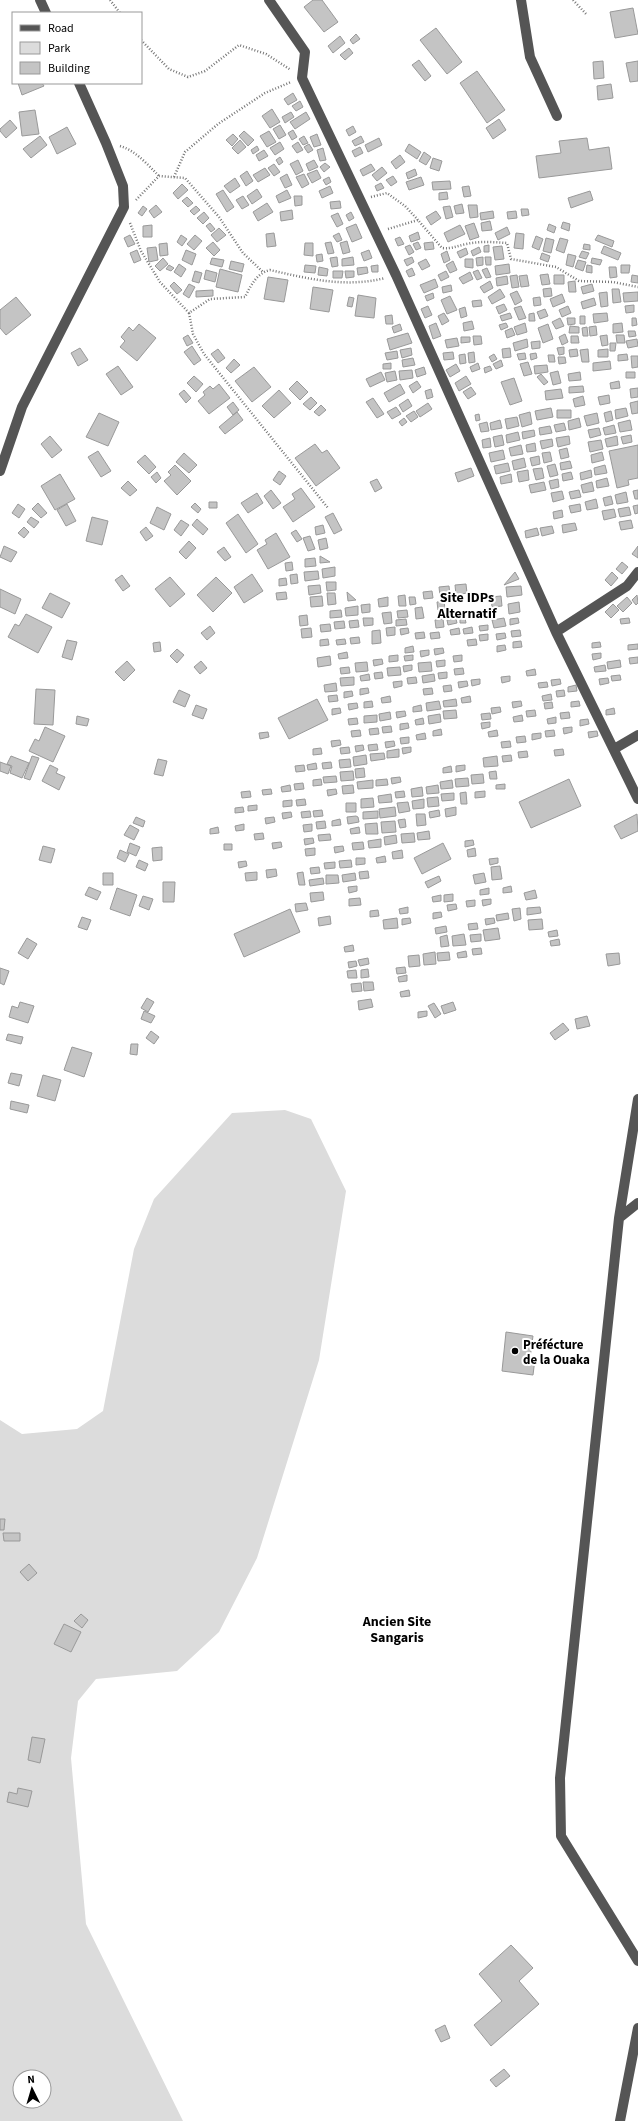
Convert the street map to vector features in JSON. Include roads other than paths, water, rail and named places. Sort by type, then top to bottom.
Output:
[{"type":"street","points":[[40,0],[46,12]]},
{"type":"street","points":[[269,0],[305,52],[302,78],[396,275],[556,632],[638,799]]},
{"type":"street","points":[[521,0],[530,56],[557,116]]},
{"type":"street","points":[[0,471],[22,407],[124,207],[123,186],[106,143],[79,84]]},
{"type":"street","points":[[556,632],[627,586],[638,572]]},
{"type":"street","points":[[614,749],[638,735]]},
{"type":"street","points":[[638,1099],[619,1218],[560,1778],[561,1836],[638,1961]]},
{"type":"street","points":[[619,1218],[638,1203]]},
{"type":"street","points":[[620,2121],[638,2028]]},
{"type":"place","name":"Préfécture de la Ouaka","points":[[515,1351]]},
{"type":"district","name":"Site IDPs Alternatif","points":[[467,606]]},
{"type":"district","name":"Ancien Site Sangaris","points":[[397,1630]]}]
